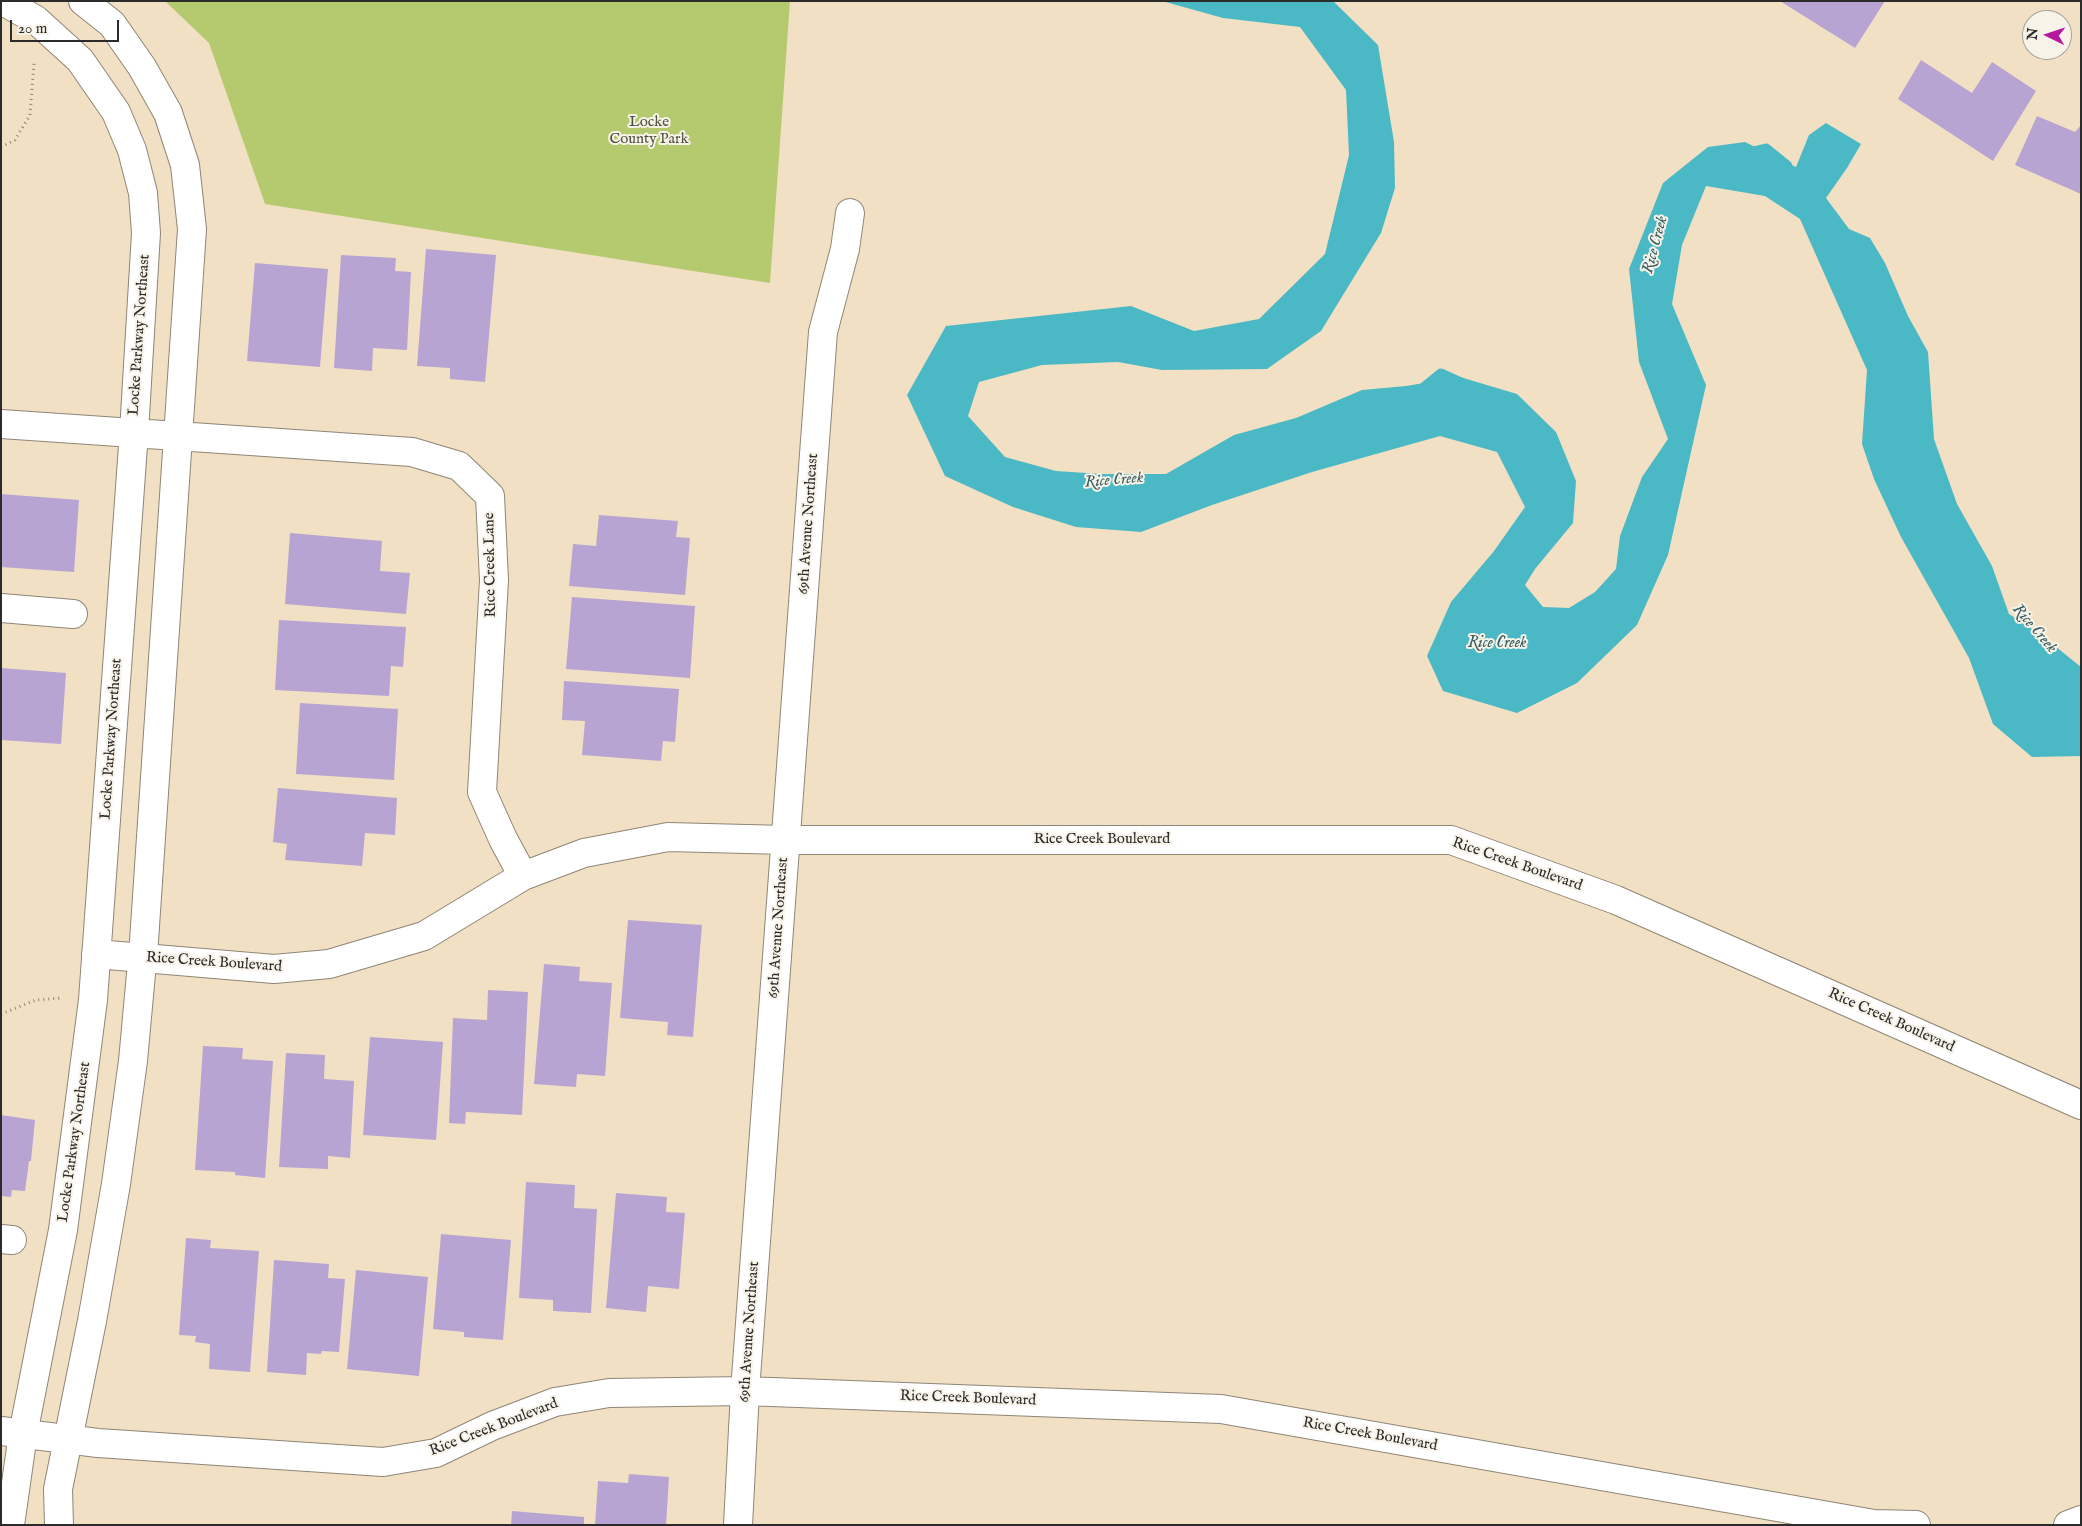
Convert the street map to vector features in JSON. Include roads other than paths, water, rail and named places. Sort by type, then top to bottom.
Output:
[{"type":"street","name":"Locke Parkway Northeast","points":[[3,1],[36,20],[80,60],[116,112],[132,150],[143,192],[146,233],[134,432],[91,1019],[63,1230],[12,1432],[10,1525]]},
{"type":"street","points":[[59,1525],[58,1488],[66,1439],[92,1322],[116,1184],[133,1061],[143,958],[192,229],[185,165],[168,112],[142,67],[112,24],[83,1]]},
{"type":"street","name":"69th Avenue Northeast","points":[[738,1525],[822,332],[845,249],[850,213]]},
{"type":"street","name":"Rice Creek Lane","points":[[1,424],[179,434],[412,452],[459,466],[490,496],[494,580],[482,792],[503,839],[523,876]]},
{"type":"street","points":[[1,608],[72,614]]},
{"type":"street","name":"Rice Creek Boulevard","points":[[96,954],[274,969],[328,964],[424,936],[523,876],[584,853],[668,837],[786,840],[1451,840],[1616,900],[2081,1105]]},
{"type":"street","name":"Rice Creek Boulevard","points":[[12,1432],[66,1439],[383,1462],[436,1453],[492,1426],[555,1402],[609,1393],[746,1391],[1221,1409],[1874,1524],[1916,1525]]},
{"type":"street","points":[[2068,1525],[2081,1520]]},
{"type":"water","name":"Rice Creek","points":[[1162,1],[1333,1],[1378,45],[1394,142],[1395,188],[1381,233],[1321,331],[1267,369],[1162,370],[1118,362],[1042,365],[979,382],[968,416],[1005,457],[1056,471],[1102,474],[1166,474],[1234,435],[1296,418],[1362,390],[1406,386],[1460,377],[1517,394],[1556,432],[1576,481],[1573,523],[1535,569],[1525,585],[1543,607],[1569,608],[1595,592],[1616,569],[1620,536],[1642,477],[1668,439],[1639,362],[1629,269],[1663,183],[1708,147],[1745,142],[1796,167],[1809,135],[1826,123],[1861,144],[1826,198],[1849,229],[1870,238],[1885,263],[1908,316],[1928,352],[1934,439],[1957,504],[1992,566],[2009,614],[2040,634],[2081,667],[2081,756],[2032,757],[1993,724],[1969,658],[1901,537],[1874,479],[1862,444],[1867,370],[1800,219],[1765,196],[1706,186],[1682,245],[1672,304],[1706,385],[1668,555],[1637,625],[1577,683],[1517,713],[1443,691],[1427,656],[1451,602],[1494,551],[1525,507],[1497,452],[1440,436],[1312,472],[1212,505],[1141,532],[1076,527],[1013,507],[945,476],[907,395],[946,326],[1131,306],[1194,331],[1259,319],[1325,254],[1349,155],[1346,90],[1300,27],[1223,18]]},
{"type":"waterway","name":"Rice Creek","points":[[1749,153],[1766,149],[1787,166]]},
{"type":"waterway","name":"Rice Creek","points":[[1420,391],[1441,374],[1463,384]]},
{"type":"park label","name":"Locke County Park","points":[[649,132]]}]
